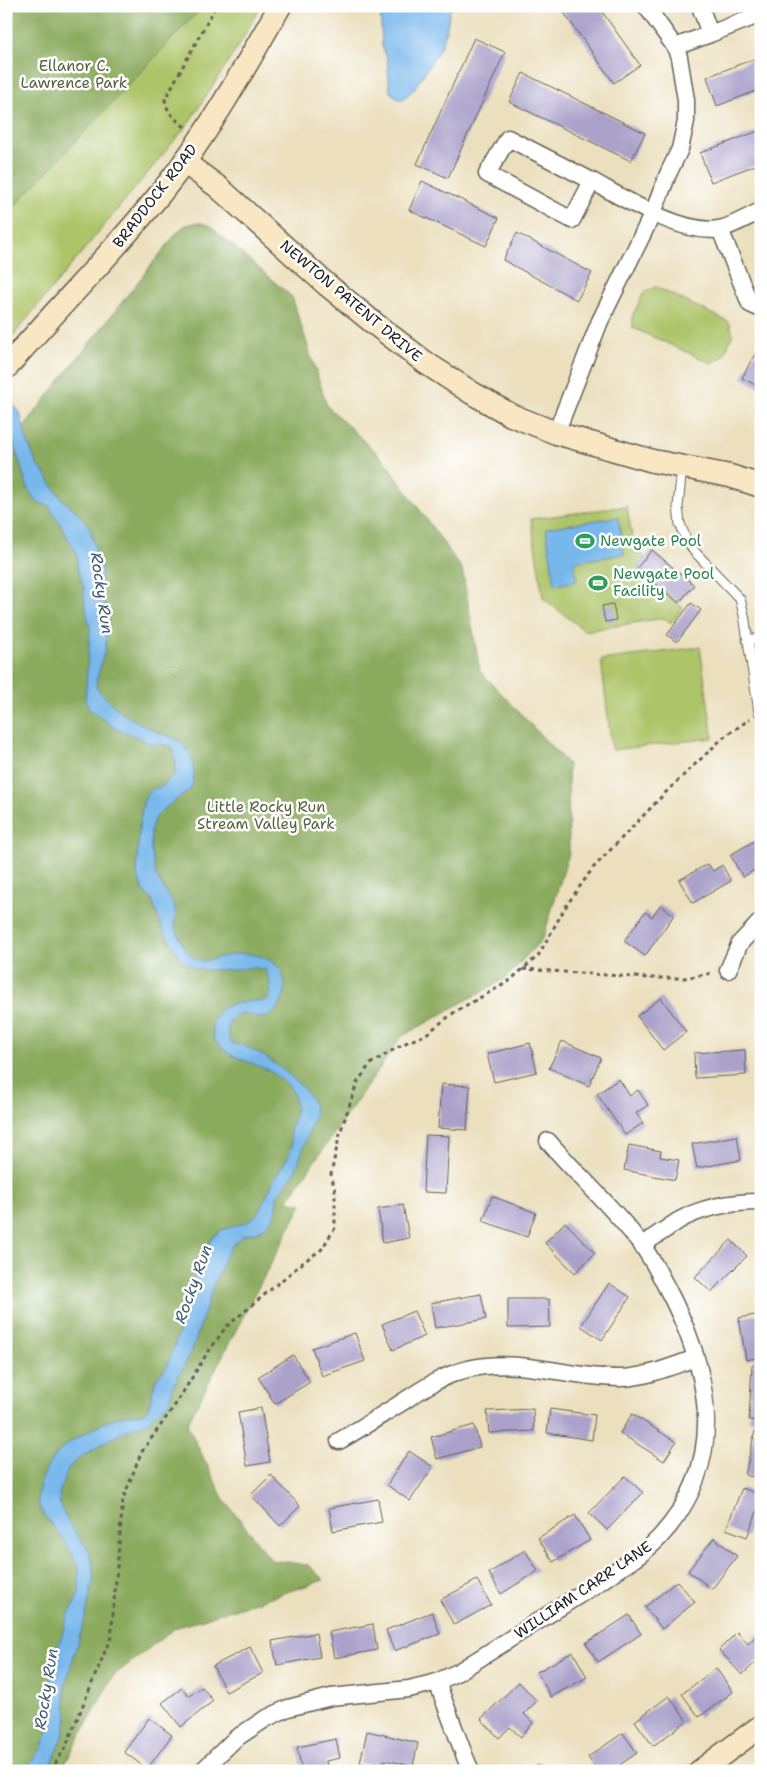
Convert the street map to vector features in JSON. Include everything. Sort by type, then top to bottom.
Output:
[{"type":"street","name":"BRADDOCK ROAD","points":[[6,368],[110,253],[164,189],[200,138],[245,67],[280,6]]},
{"type":"street","points":[[556,433],[600,321],[653,213],[680,149],[686,121],[686,100],[679,57],[675,47],[646,6]]},
{"type":"street","points":[[700,6],[710,34]]},
{"type":"street","points":[[675,47],[761,14]]},
{"type":"street","points":[[592,182],[572,220],[487,174],[508,138],[653,213],[698,230],[720,229],[761,211]]},
{"type":"street","name":"NEWTON PATENT DRIVE","points":[[184,162],[218,187],[326,284],[426,363],[472,394],[511,415],[556,433],[653,461],[730,476],[761,486]]},
{"type":"street","points":[[720,229],[750,304],[761,309]]},
{"type":"street","points":[[728,970],[740,943],[761,921]]},
{"type":"street","name":"WILLIAM CARR LANE","points":[[202,1771],[235,1738],[265,1719],[288,1708],[330,1697],[409,1689],[437,1682],[458,1672],[644,1552],[671,1524],[684,1505],[701,1464],[706,1439],[706,1401],[696,1358],[679,1312],[660,1274],[642,1245],[548,1141]]},
{"type":"street","points":[[642,1245],[680,1220],[707,1210],[746,1202],[761,1202]]},
{"type":"street","points":[[339,1441],[436,1381],[469,1369],[491,1365],[516,1365],[596,1377],[621,1378],[653,1372],[696,1358]]},
{"type":"street","points":[[437,1682],[472,1771]]},
{"type":"street","points":[[700,1771],[761,1726]]},
{"type":"lane","points":[[682,466],[678,507],[680,524],[686,539],[694,551],[740,598],[759,712]]},
{"type":"lane","points":[[747,640],[761,638]]},
{"type":"path","points":[[200,138],[171,116],[166,108],[165,99],[216,6]]},
{"type":"path","points":[[51,1771],[66,1746],[111,1637],[123,1499],[140,1453],[175,1405],[226,1327],[306,1260],[321,1250],[335,1228],[335,1191],[332,1174],[340,1132],[357,1083],[370,1064],[403,1044],[425,1035],[456,1011],[508,982],[538,956],[566,906],[593,868],[724,737],[759,712]]},
{"type":"path","points":[[523,969],[648,978],[684,978],[728,970]]},
{"type":"green space","name":"Ellanor C. Lawrence Park","points":[[6,6],[163,48],[203,6],[261,6],[239,45],[188,124],[6,344]]},
{"type":"green space","name":"Ellanor C. Lawrence Park","points":[[6,6],[203,6],[6,215]]},
{"type":"green space","name":"Little Rocky Run Stream Valley Park","points":[[194,223],[210,226],[292,297],[327,406],[384,460],[462,569],[480,671],[568,764],[569,853],[543,938],[506,978],[401,1037],[287,1201],[302,1204],[187,1424],[223,1498],[271,1560],[308,1565],[324,1580],[175,1628],[113,1676],[61,1771],[6,1771],[6,449],[179,230],[186,225]]},
{"type":"green space","points":[[656,287],[729,322],[733,334],[723,357],[711,363],[633,328],[632,317],[644,292]]},
{"type":"green space","name":"Newgate Pool Facility","points":[[627,506],[634,550],[645,558],[637,568],[683,608],[671,623],[664,618],[585,631],[543,598],[531,519]]},
{"type":"green space","points":[[700,647],[713,738],[612,750],[601,660]]},
{"type":"water","points":[[380,6],[456,6],[450,10],[441,47],[414,89],[401,101],[390,92],[387,59],[382,47]]},
{"type":"water","name":"Rocky Run","points":[[6,397],[20,412],[26,438],[37,465],[45,473],[64,501],[77,512],[90,528],[102,574],[100,582],[108,620],[105,650],[96,682],[97,689],[121,713],[159,733],[177,739],[186,747],[192,759],[194,772],[190,790],[165,808],[154,819],[151,830],[151,850],[156,876],[175,907],[176,917],[174,924],[184,946],[197,959],[206,960],[229,955],[249,954],[263,957],[279,968],[285,988],[282,1002],[278,1008],[264,1018],[245,1014],[237,1015],[230,1021],[228,1028],[229,1037],[233,1044],[242,1045],[263,1056],[295,1080],[310,1098],[315,1114],[295,1172],[277,1196],[277,1208],[272,1219],[257,1232],[244,1235],[234,1243],[224,1258],[192,1351],[173,1386],[170,1401],[145,1424],[110,1439],[78,1459],[69,1467],[59,1495],[60,1505],[69,1524],[89,1550],[94,1576],[86,1615],[65,1686],[67,1718],[64,1732],[57,1752],[47,1771],[25,1771],[41,1749],[51,1723],[51,1670],[68,1616],[79,1594],[79,1567],[66,1543],[43,1514],[38,1504],[41,1481],[48,1466],[60,1450],[69,1443],[101,1424],[121,1416],[144,1413],[148,1409],[156,1379],[166,1368],[185,1317],[196,1266],[203,1251],[214,1236],[222,1230],[250,1221],[258,1213],[276,1176],[288,1157],[292,1145],[290,1130],[296,1107],[293,1093],[288,1085],[270,1071],[229,1054],[215,1041],[213,1034],[212,1026],[216,1015],[222,1008],[248,1001],[265,1001],[269,998],[270,984],[265,970],[254,967],[231,970],[204,970],[191,967],[182,960],[166,935],[152,900],[144,892],[139,880],[137,873],[139,827],[143,803],[147,794],[152,789],[163,786],[174,775],[176,766],[174,752],[171,746],[148,743],[118,730],[89,709],[85,699],[90,629],[84,589],[77,567],[77,554],[50,507],[36,501],[28,489],[12,438],[6,430]]},
{"type":"water","name":"Newgate Pool","points":[[618,517],[624,554],[574,562],[577,581],[555,585],[546,528]]},
{"type":"building","points":[[559,6],[598,6],[640,65],[614,83]]},
{"type":"building","points":[[474,38],[505,52],[448,178],[417,164]]},
{"type":"building","points":[[761,56],[761,89],[717,106],[707,77]]},
{"type":"building","points":[[523,73],[645,133],[631,161],[509,102]]},
{"type":"building","points":[[761,130],[761,163],[711,182],[700,153]]},
{"type":"building","points":[[422,181],[499,218],[486,246],[409,210]]},
{"type":"building","points":[[517,233],[592,273],[577,300],[503,260]]},
{"type":"building","points":[[757,350],[761,352],[761,388],[742,378]]},
{"type":"building","points":[[652,550],[694,585],[679,603],[637,568]]},
{"type":"building","points":[[691,603],[701,610],[677,642],[667,635]]},
{"type":"building","points":[[613,604],[616,620],[605,622],[602,606]]},
{"type":"building","points":[[761,837],[761,866],[743,877],[730,855]]},
{"type":"building","points":[[708,864],[713,871],[722,865],[731,881],[693,903],[679,880]]},
{"type":"building","points":[[660,905],[674,915],[645,956],[624,941],[645,912],[652,917]]},
{"type":"building","points":[[661,998],[686,1032],[663,1050],[637,1016]]},
{"type":"building","points":[[562,1041],[601,1058],[589,1086],[549,1068]]},
{"type":"building","points":[[530,1043],[537,1072],[494,1082],[487,1054]]},
{"type":"building","points":[[745,1050],[746,1075],[695,1078],[694,1053]]},
{"type":"building","points":[[619,1079],[630,1096],[638,1090],[648,1105],[636,1113],[643,1123],[625,1135],[597,1094]]},
{"type":"building","points":[[441,1084],[470,1086],[467,1130],[438,1128]]},
{"type":"building","points":[[426,1135],[449,1136],[446,1193],[423,1192]]},
{"type":"building","points":[[737,1136],[741,1160],[697,1168],[692,1144]]},
{"type":"building","points":[[629,1145],[661,1151],[660,1157],[679,1160],[675,1180],[624,1170]]},
{"type":"building","points":[[492,1196],[536,1213],[527,1237],[483,1221]]},
{"type":"building","points":[[403,1205],[409,1238],[383,1243],[378,1209]]},
{"type":"building","points":[[565,1222],[595,1253],[575,1273],[545,1243]]},
{"type":"building","points":[[731,1240],[747,1256],[711,1292],[695,1277]]},
{"type":"building","points":[[609,1283],[630,1297],[602,1340],[581,1326]]},
{"type":"building","points":[[481,1294],[486,1319],[435,1328],[431,1303]]},
{"type":"building","points":[[508,1299],[549,1299],[550,1327],[508,1328]]},
{"type":"building","points":[[414,1311],[425,1336],[393,1350],[382,1324]]},
{"type":"building","points":[[761,1314],[761,1357],[746,1360],[739,1318]]},
{"type":"building","points":[[355,1333],[365,1361],[322,1376],[312,1348]]},
{"type":"building","points":[[293,1355],[310,1382],[275,1404],[258,1377]]},
{"type":"building","points":[[752,1365],[761,1366],[761,1421],[749,1420]]},
{"type":"building","points":[[261,1408],[270,1462],[247,1466],[238,1412]]},
{"type":"building","points":[[533,1409],[534,1431],[489,1433],[487,1411]]},
{"type":"building","points":[[550,1409],[595,1415],[592,1440],[547,1433]]},
{"type":"building","points":[[632,1414],[676,1442],[664,1461],[620,1433]]},
{"type":"building","points":[[474,1425],[480,1447],[437,1459],[431,1437]]},
{"type":"building","points":[[755,1431],[761,1433],[761,1479],[745,1475]]},
{"type":"building","points":[[409,1451],[433,1467],[410,1501],[387,1485]]},
{"type":"building","points":[[271,1475],[300,1506],[280,1526],[251,1495]]},
{"type":"building","points":[[625,1476],[643,1493],[607,1530],[589,1513]]},
{"type":"building","points":[[742,1488],[761,1495],[761,1502],[747,1537],[726,1529]]},
{"type":"building","points":[[378,1499],[382,1522],[333,1531],[329,1508]]},
{"type":"building","points":[[575,1515],[590,1540],[553,1562],[538,1538]]},
{"type":"building","points":[[714,1538],[737,1556],[712,1589],[688,1571]]},
{"type":"building","points":[[525,1550],[538,1571],[501,1594],[489,1573]]},
{"type":"building","points":[[477,1580],[491,1605],[454,1625],[440,1600]]},
{"type":"building","points":[[677,1581],[695,1602],[662,1629],[645,1607]]},
{"type":"building","points":[[432,1612],[440,1634],[394,1651],[386,1630]]},
{"type":"building","points":[[629,1615],[641,1634],[598,1662],[586,1643]]},
{"type":"building","points":[[373,1624],[377,1650],[334,1658],[329,1632]]},
{"type":"building","points":[[737,1632],[748,1644],[759,1633],[761,1635],[761,1661],[759,1659],[742,1675],[719,1650]]},
{"type":"building","points":[[316,1633],[320,1657],[277,1665],[272,1641]]},
{"type":"building","points":[[250,1647],[263,1673],[226,1692],[213,1666]]},
{"type":"building","points":[[573,1652],[587,1677],[551,1697],[537,1672]]},
{"type":"building","points":[[716,1668],[733,1692],[699,1717],[682,1694]]},
{"type":"building","points":[[519,1682],[537,1701],[524,1714],[533,1723],[521,1737],[510,1727],[499,1738],[481,1719]]},
{"type":"building","points":[[202,1687],[213,1701],[181,1727],[162,1703],[182,1688],[189,1696]]},
{"type":"building","points":[[669,1696],[687,1721],[653,1746],[635,1721]]},
{"type":"building","points":[[149,1718],[172,1735],[147,1769],[124,1752]]},
{"type":"building","points":[[367,1731],[418,1743],[413,1766],[384,1760],[382,1768],[360,1763]]},
{"type":"building","points":[[623,1733],[637,1753],[611,1771],[597,1771],[588,1757]]},
{"type":"building","points":[[336,1739],[340,1758],[326,1761],[328,1771],[302,1771],[297,1747]]},
{"type":"building","points":[[537,1765],[551,1771],[534,1771]]},
{"type":"place","name":"Newgate Pool","points":[[585,541]]},
{"type":"place","name":"Newgate Pool Facility","points":[[598,583]]}]
